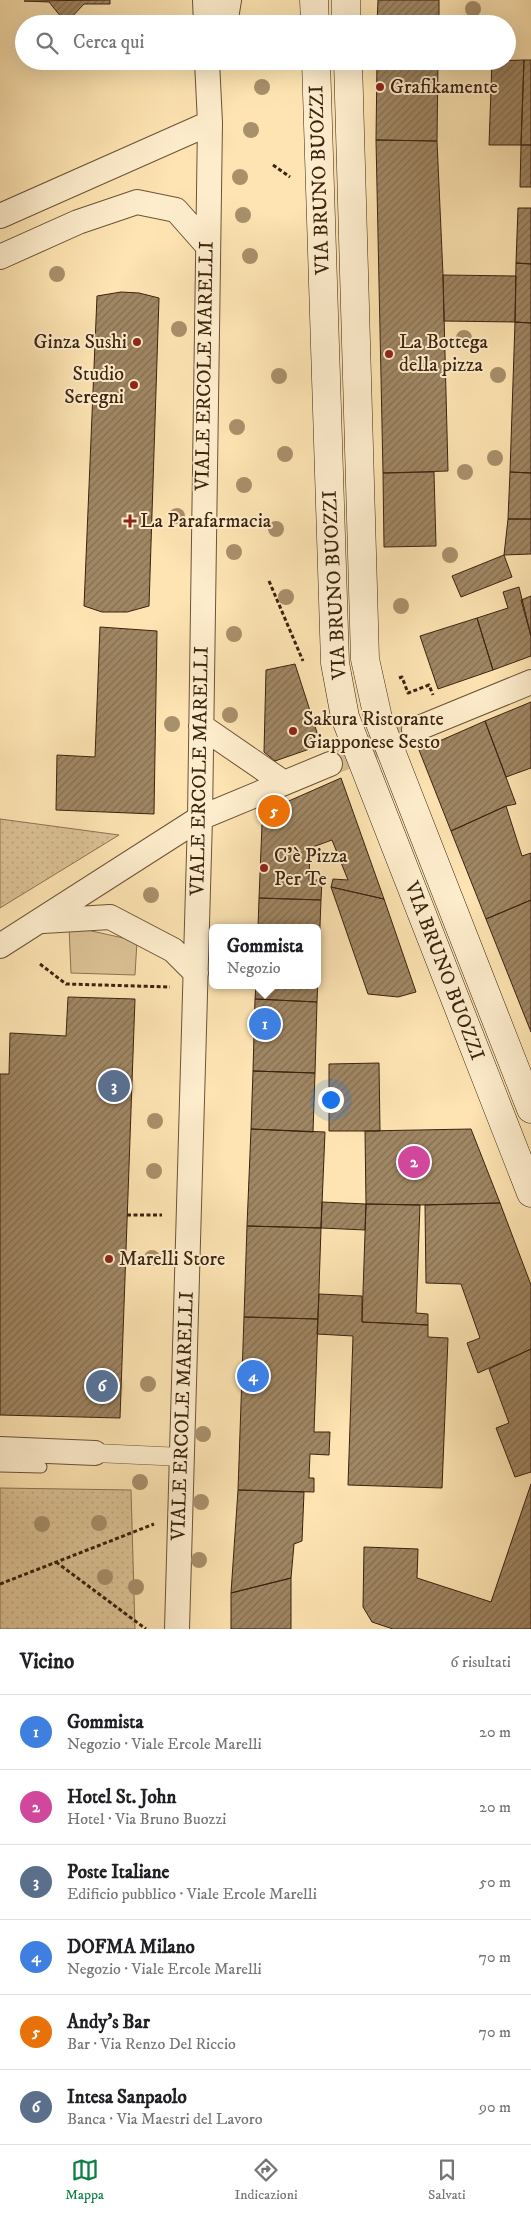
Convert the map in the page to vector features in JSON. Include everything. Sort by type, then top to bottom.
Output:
[{"type":"main road","points":[[314,0],[315,15]]},
{"type":"main road","points":[[346,0],[346,15]]},
{"type":"main road","name":"VIA BRUNO BUOZZI","points":[[316,70],[335,663],[345,716],[531,1193]]},
{"type":"main road","name":"VIA BRUNO BUOZZI","points":[[348,70],[365,658],[378,718],[531,1109]]},
{"type":"street","points":[[205,0],[206,15]]},
{"type":"street","points":[[226,15],[229,0]]},
{"type":"street","name":"VIALE ERCOLE MARELLI","points":[[177,1629],[200,818],[206,244],[210,123],[207,70]]},
{"type":"street","name":"VIALE ERCOLE MARELLI","points":[[210,123],[218,70]]},
{"type":"street","points":[[0,216],[210,123]]},
{"type":"street","points":[[0,257],[78,222],[137,202],[176,210],[206,244]]},
{"type":"street","points":[[414,730],[531,682]]},
{"type":"street","points":[[201,726],[284,783]]},
{"type":"street","points":[[0,946],[200,818],[330,764]]},
{"type":"street","points":[[41,921],[110,916],[173,950],[196,980]]},
{"type":"street","points":[[0,1449],[183,1457]]},
{"type":"lane","points":[[0,1466],[41,1468]]},
{"type":"path","points":[[269,581],[303,661]]},
{"type":"path","points":[[395,680],[402,677],[408,693],[429,685]]},
{"type":"path","points":[[40,964],[66,984],[196,980]]},
{"type":"path","points":[[127,1215],[188,1215]]},
{"type":"path","points":[[0,1584],[181,1514]]},
{"type":"path","points":[[55,1562],[146,1629]]},
{"type":"shaded area","points":[[0,819],[119,835],[0,908]]},
{"type":"shaded area","points":[[69,926],[137,941],[135,975],[71,973]]},
{"type":"shaded area","points":[[0,1488],[131,1490],[135,1629],[0,1629]]},
{"type":"building","points":[[110,0],[110,4],[84,4],[74,15],[60,15],[49,2],[24,1]]},
{"type":"building","points":[[378,0],[439,0],[439,15],[377,15]]},
{"type":"building","points":[[516,60],[524,60],[521,145],[489,145],[492,70],[516,70]]},
{"type":"building","points":[[524,60],[531,60],[531,145],[521,145]]},
{"type":"building","points":[[377,70],[438,70],[437,141],[376,140]]},
{"type":"building","points":[[376,140],[437,141],[443,275],[448,471],[383,473]]},
{"type":"building","points":[[521,145],[531,145],[531,187],[520,187]]},
{"type":"building","points":[[518,208],[531,208],[531,264],[516,263]]},
{"type":"building","points":[[516,263],[531,264],[531,323],[515,322]]},
{"type":"building","points":[[443,275],[516,276],[515,322],[444,321]]},
{"type":"building","points":[[121,292],[139,293],[159,298],[149,606],[127,612],[102,612],[84,606],[97,296]]},
{"type":"building","points":[[515,322],[531,323],[531,473],[510,472]]},
{"type":"building","points":[[434,472],[436,546],[384,547],[383,473]]},
{"type":"building","points":[[510,472],[531,473],[531,519],[508,519]]},
{"type":"building","points":[[508,519],[531,519],[531,554],[504,555]]},
{"type":"building","points":[[504,555],[512,577],[461,597],[452,576]]},
{"type":"building","points":[[519,587],[531,636],[531,656],[493,670],[477,618],[508,608],[503,592]]},
{"type":"building","points":[[531,596],[531,636],[521,600]]},
{"type":"building","points":[[477,618],[493,670],[438,689],[420,636]]},
{"type":"building","points":[[100,627],[157,631],[154,814],[56,810],[57,755],[95,757]]},
{"type":"building","points":[[295,664],[321,745],[275,761],[264,752],[266,670]]},
{"type":"building","points":[[531,702],[531,768],[506,777],[485,721]]},
{"type":"building","points":[[485,721],[516,804],[506,806],[451,831],[419,750]]},
{"type":"building","points":[[341,778],[384,899],[331,887],[333,879],[348,880],[332,840],[310,848],[309,880],[322,880],[321,900],[259,898],[262,825],[266,811]]},
{"type":"building","points":[[506,806],[522,856],[531,853],[531,900],[486,919],[451,831]]},
{"type":"building","points":[[331,887],[384,899],[416,992],[398,997],[368,994]]},
{"type":"building","points":[[259,898],[321,900],[320,924],[258,924]]},
{"type":"building","points":[[531,900],[531,1032],[486,919]]},
{"type":"building","points":[[256,989],[318,989],[317,1002],[255,999]]},
{"type":"building","points":[[68,997],[135,999],[120,1418],[0,1415],[0,1074],[9,1074],[10,1033],[66,1036]]},
{"type":"building","points":[[255,999],[317,1002],[315,1073],[253,1071]]},
{"type":"building","points":[[379,1063],[380,1131],[329,1131],[329,1064]]},
{"type":"building","points":[[253,1071],[315,1073],[313,1132],[251,1129]]},
{"type":"building","points":[[251,1129],[325,1132],[321,1228],[247,1226]]},
{"type":"building","points":[[471,1129],[500,1203],[366,1204],[365,1131]]},
{"type":"building","points":[[322,1202],[366,1204],[365,1230],[321,1228]]},
{"type":"building","points":[[500,1203],[531,1285],[531,1349],[478,1373],[467,1343],[480,1338],[461,1284],[426,1283],[425,1205]]},
{"type":"building","points":[[366,1204],[420,1205],[416,1313],[428,1314],[428,1325],[362,1322]]},
{"type":"building","points":[[247,1226],[321,1228],[318,1319],[244,1317]]},
{"type":"building","points":[[319,1294],[362,1296],[362,1322],[428,1325],[428,1337],[448,1338],[442,1488],[348,1485],[353,1336],[317,1334]]},
{"type":"building","points":[[244,1317],[318,1319],[314,1432],[330,1432],[329,1455],[310,1454],[309,1478],[314,1478],[314,1492],[238,1490]]},
{"type":"building","points":[[531,1349],[531,1472],[515,1477],[496,1428],[509,1423],[489,1369]]},
{"type":"building","points":[[531,1484],[531,1629],[393,1629],[372,1622],[363,1607],[364,1547],[418,1549],[417,1578],[491,1602]]},
{"type":"building","points":[[238,1490],[304,1492],[302,1541],[294,1544],[291,1578],[231,1593]]},
{"type":"building","points":[[291,1578],[291,1629],[231,1629],[231,1593]]},
{"type":"tunnel","points":[[330,764],[414,730]]},
{"type":"place","name":"Grafikamente","points":[[380,87]]},
{"type":"place","name":"Ginza Sushi","points":[[137,342]]},
{"type":"place","name":"La Bottega della pizza","points":[[389,354]]},
{"type":"place","name":"Studio Seregni","points":[[134,385]]},
{"type":"place","name":"La Parafarmacia","points":[[130,521]]},
{"type":"place","name":"Sakura Ristorante Giapponese Sesto","points":[[293,731]]},
{"type":"place","name":"Andy's Bar","points":[[274,811]]},
{"type":"place","name":"C'è Pizza Per Te","points":[[264,868]]},
{"type":"place","name":"Gommista","points":[[265,1024]]},
{"type":"place","name":"Poste Italiane","points":[[114,1086]]},
{"type":"place","name":"Hotel St. John","points":[[414,1162]]},
{"type":"place","name":"Marelli Store","points":[[109,1259]]},
{"type":"place","name":"DOFMA Milano","points":[[253,1376]]},
{"type":"place","name":"Intesa Sanpaolo","points":[[102,1386]]}]
